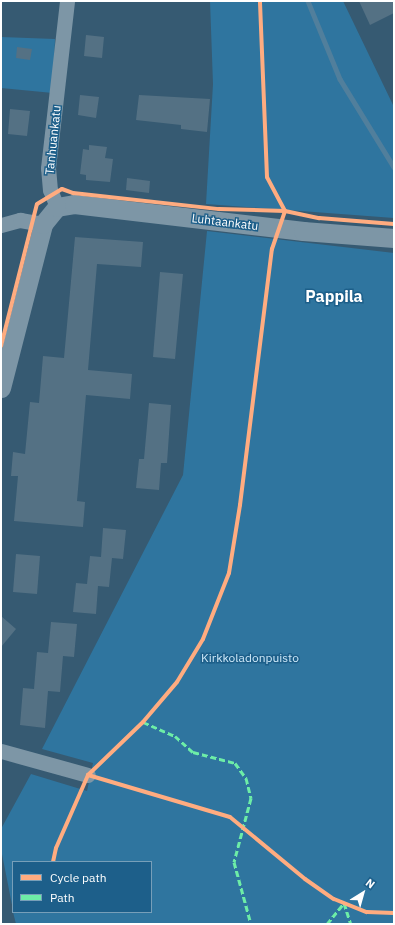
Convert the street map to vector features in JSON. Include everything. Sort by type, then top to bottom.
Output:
[{"type":"street","name":"Tanhuankatu","points":[[57,207],[50,190],[48,168],[67,1]]},
{"type":"street","name":"Luhtaankatu","points":[[57,207],[74,204],[303,231],[394,238]]},
{"type":"street","points":[[1,388],[43,224],[57,207]]},
{"type":"street","points":[[1,225],[20,220],[43,224]]},
{"type":"street","points":[[1,751],[88,775]]},
{"type":"green space","points":[[210,1],[343,1],[394,107],[394,218],[206,204],[213,84]]},
{"type":"green space","points":[[1,37],[55,39],[53,93],[1,88]]},
{"type":"green space","name":"Kirkkoladonpuisto","points":[[207,231],[394,253],[394,924],[16,924],[13,913],[152,913],[152,861],[12,861],[12,905],[1,849],[1,829],[31,774],[87,791],[93,763],[42,749],[183,475]]},
{"type":"building","points":[[359,1],[394,1],[394,13],[370,25]]},
{"type":"building","points":[[86,35],[104,37],[102,58],[84,56]]},
{"type":"building","points":[[17,47],[32,49],[30,60],[16,58]]},
{"type":"building","points":[[80,95],[99,97],[96,118],[78,115]]},
{"type":"building","points":[[139,95],[210,99],[207,132],[181,129],[181,125],[136,120]]},
{"type":"building","points":[[10,109],[30,111],[27,136],[8,134]]},
{"type":"building","points":[[89,145],[107,147],[105,158],[113,159],[110,182],[86,180],[86,175],[80,174],[83,149],[89,150]]},
{"type":"building","points":[[127,178],[150,181],[149,193],[126,190]]},
{"type":"building","points":[[75,237],[143,242],[141,267],[97,264],[88,370],[132,374],[130,399],[86,395],[77,501],[85,502],[83,527],[14,521],[18,476],[11,476],[13,452],[25,454],[30,402],[39,403],[43,356],[64,358]]},
{"type":"building","points":[[160,272],[183,274],[175,359],[153,357]]},
{"type":"building","points":[[149,403],[171,405],[167,463],[161,463],[159,490],[136,488],[139,459],[144,459]]},
{"type":"building","points":[[103,528],[126,530],[123,559],[112,558],[109,587],[98,586],[96,614],[73,612],[76,583],[87,584],[90,556],[101,557]]},
{"type":"building","points":[[16,554],[40,556],[37,594],[13,592]]},
{"type":"building","points":[[1,616],[16,629],[1,647]]},
{"type":"building","points":[[51,622],[77,624],[74,657],[63,656],[60,692],[48,691],[45,728],[20,725],[23,688],[34,689],[37,652],[48,653]]},
{"type":"waterway","points":[[308,1],[340,79],[394,167]]},
{"type":"marked path","points":[[143,722],[175,736],[193,752],[235,763],[246,778],[251,798],[234,862],[251,924]]},
{"type":"marked path","points":[[344,903],[351,924]]},
{"type":"marked path","points":[[327,924],[344,903]]},
{"type":"cycle path","points":[[53,861],[56,848],[88,775],[143,722],[177,682],[203,639],[229,573],[240,505],[272,249],[285,211],[267,177],[260,1]]},
{"type":"cycle path","points":[[1,346],[37,204],[62,189],[73,193],[219,209],[285,211],[319,218],[394,224]]},
{"type":"cycle path","points":[[88,775],[230,817],[305,879],[334,899],[367,912],[394,913]]},
{"type":"district","name":"Pappila","points":[[334,296]]}]
